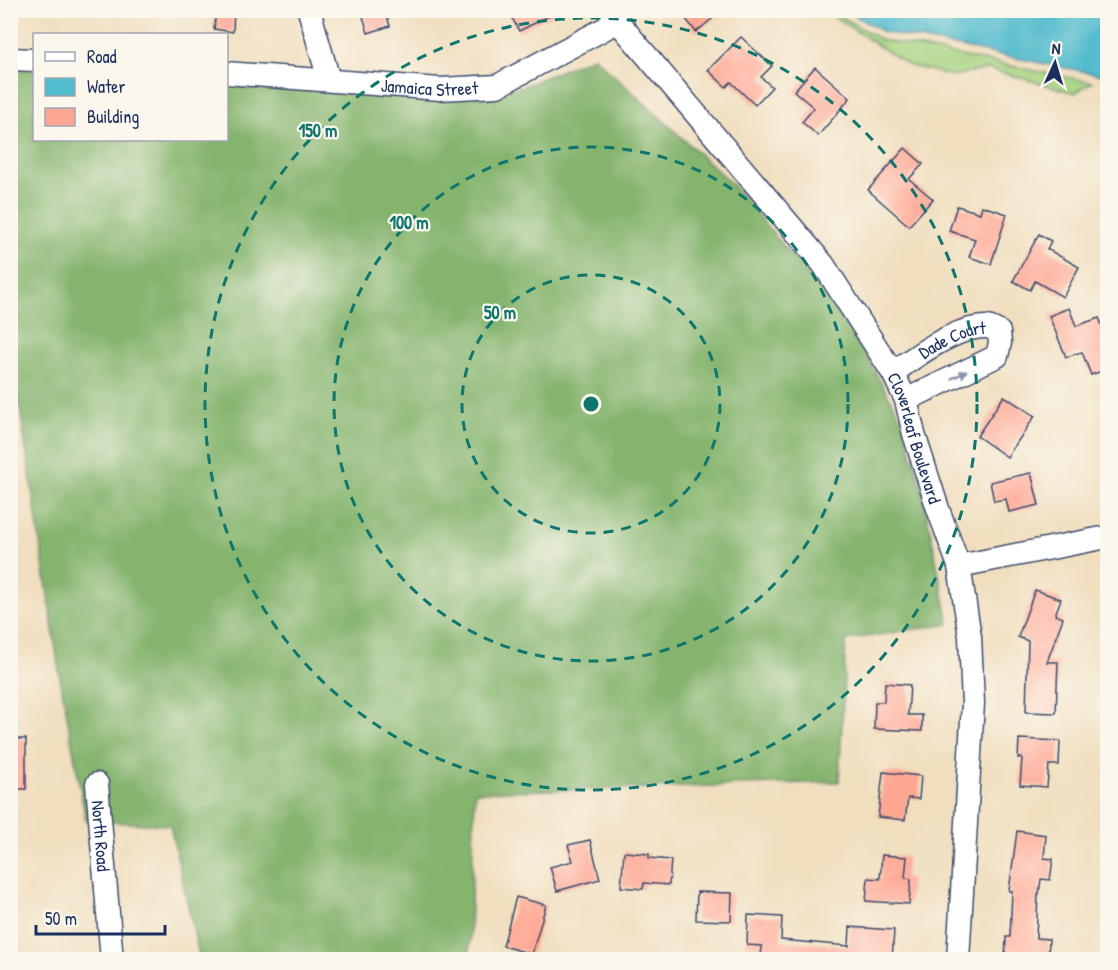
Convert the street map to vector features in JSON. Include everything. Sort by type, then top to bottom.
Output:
[{"type":"street","points":[[309,10],[329,80]]},
{"type":"street","name":"Jamaica Street","points":[[228,73],[440,89],[497,86],[613,16]]},
{"type":"street","name":"Cloverleaf Boulevard","points":[[613,16],[823,264],[893,373],[906,400],[914,434],[959,566],[970,637],[973,703],[958,960]]},
{"type":"street","points":[[10,58],[33,60]]},
{"type":"street","name":"Dade Court","points":[[893,373],[915,356],[963,331],[989,327],[999,332],[1000,343],[997,356],[906,400]]},
{"type":"street","points":[[959,566],[1102,538],[1107,539]]},
{"type":"street","name":"North Road","points":[[97,784],[112,960]]},
{"type":"green space","points":[[825,11],[832,11],[881,40],[1092,82],[1075,93],[988,69],[952,76],[908,65]]},
{"type":"green space","points":[[594,57],[731,183],[849,325],[901,418],[921,485],[949,624],[846,640],[839,782],[475,792],[469,959],[200,959],[170,825],[109,822],[104,773],[87,775],[91,821],[86,821],[60,677],[11,347],[10,69],[33,70],[33,141],[228,141],[228,83],[322,90],[323,93],[330,90],[519,88]]},
{"type":"water","points":[[847,11],[1107,11],[1107,78],[1102,75],[883,32]]},
{"type":"building","points":[[216,10],[234,10],[233,32],[214,29]]},
{"type":"building","points":[[361,10],[385,10],[390,26],[368,33]]},
{"type":"building","points":[[508,10],[561,10],[519,31]]},
{"type":"building","points":[[679,10],[723,10],[696,32]]},
{"type":"building","points":[[741,37],[772,66],[761,77],[772,87],[755,105],[731,82],[726,87],[708,70]]},
{"type":"building","points":[[815,67],[850,98],[818,136],[802,122],[814,108],[794,91]]},
{"type":"building","points":[[905,148],[923,164],[909,179],[933,199],[909,226],[868,190]]},
{"type":"building","points":[[957,206],[980,213],[982,206],[1007,214],[991,264],[969,257],[975,239],[949,231]]},
{"type":"building","points":[[1039,234],[1051,241],[1047,249],[1079,267],[1063,297],[1035,281],[1030,290],[1013,281]]},
{"type":"building","points":[[1069,308],[1076,326],[1099,318],[1105,333],[1107,332],[1107,369],[1091,375],[1082,352],[1066,357],[1049,316]]},
{"type":"building","points":[[1004,396],[1035,416],[1007,457],[977,436]]},
{"type":"building","points":[[1031,473],[1039,505],[1009,512],[1006,499],[994,501],[990,482]]},
{"type":"building","points":[[1035,590],[1061,599],[1055,615],[1063,618],[1047,662],[1058,662],[1056,713],[1026,712],[1028,641],[1018,637]]},
{"type":"building","points":[[885,683],[910,685],[908,715],[922,715],[922,731],[874,729],[875,702],[884,702]]},
{"type":"building","points":[[10,739],[26,739],[26,789],[10,789]]},
{"type":"building","points":[[1019,739],[1060,741],[1059,765],[1049,765],[1047,787],[1020,785],[1022,758],[1018,758]]},
{"type":"building","points":[[883,772],[921,776],[919,799],[908,798],[905,820],[878,817]]},
{"type":"building","points":[[1017,831],[1046,835],[1044,858],[1053,859],[1050,880],[1041,879],[1038,894],[1036,938],[1049,939],[1048,960],[1005,959],[1006,937],[1010,937],[1012,891],[1009,891]]},
{"type":"building","points":[[590,840],[600,879],[557,891],[550,867],[573,861],[568,845]]},
{"type":"building","points":[[624,852],[649,854],[649,858],[671,860],[669,885],[644,883],[643,889],[621,887]]},
{"type":"building","points":[[882,855],[907,857],[905,878],[911,879],[909,904],[866,901],[868,878],[880,879]]},
{"type":"building","points":[[697,892],[732,893],[731,921],[696,920]]},
{"type":"building","points":[[516,897],[546,905],[532,954],[503,946]]},
{"type":"building","points":[[748,915],[782,917],[781,940],[849,946],[850,927],[894,930],[892,960],[803,960],[761,957],[762,946],[747,945]]}]
